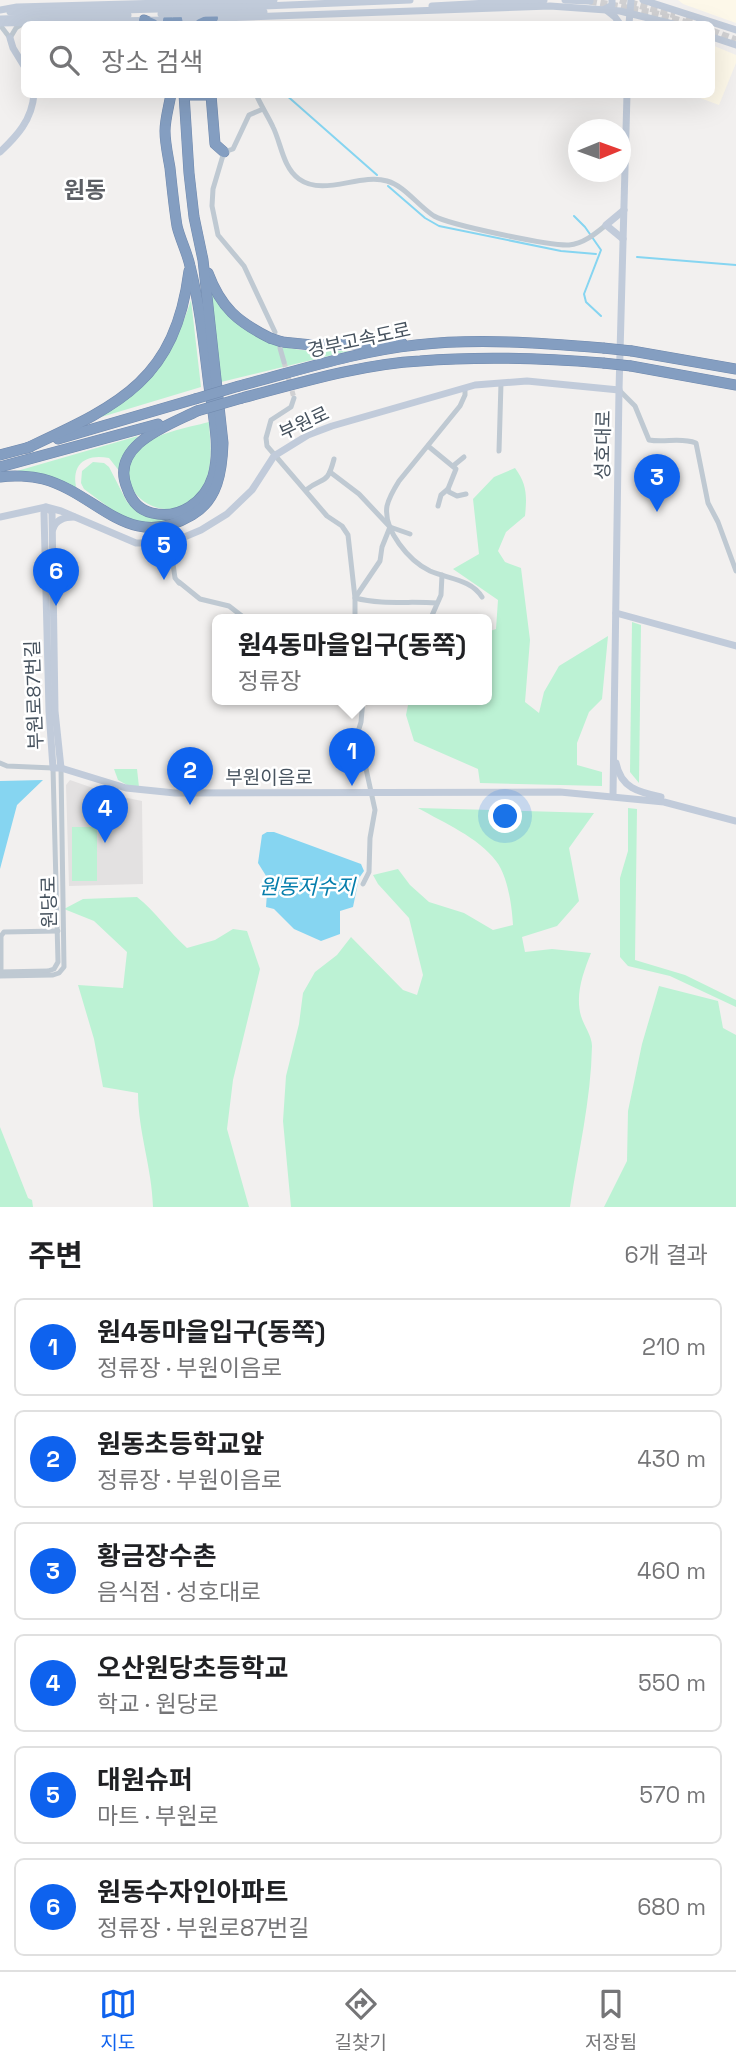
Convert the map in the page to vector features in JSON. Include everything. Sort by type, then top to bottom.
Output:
[{"type":"highway","points":[[206,21],[213,18]]},
{"type":"highway","points":[[170,98],[165,132],[178,228],[190,263],[200,309],[215,431],[213,474],[202,496],[182,511],[164,515],[146,511],[132,500],[124,482],[128,457],[140,442],[151,434],[197,411]]},
{"type":"highway","points":[[0,477],[44,480],[72,492],[119,520],[137,526],[170,526],[199,511],[217,486],[223,464],[223,443],[203,260],[189,173],[184,98]]},
{"type":"highway","points":[[211,98],[215,144],[224,152]]},
{"type":"highway","points":[[203,260],[214,288],[229,311],[246,326],[273,335],[281,345],[387,342],[417,345]]},
{"type":"highway","points":[[27,448],[110,407],[145,378],[171,338],[182,312],[190,263]]},
{"type":"highway","name":"경부고속도로","points":[[0,455],[239,386],[352,357],[417,345],[521,342],[603,348],[736,369]]},
{"type":"highway","name":"경부고속도로","points":[[0,467],[143,429],[242,398],[329,376],[418,360],[524,358],[603,363],[736,386]]},
{"type":"main road","points":[[0,11],[74,2],[274,0]]},
{"type":"main road","points":[[264,9],[410,0]]},
{"type":"main road","points":[[0,11],[87,13],[544,0]]},
{"type":"main road","points":[[565,0],[590,1]]},
{"type":"main road","points":[[606,9],[612,5],[612,0]]},
{"type":"main road","points":[[629,21],[631,0]]},
{"type":"main road","points":[[643,0],[710,21]]},
{"type":"main road","points":[[172,2],[173,21]]},
{"type":"main road","points":[[183,21],[213,18],[243,21],[550,6],[606,9],[663,21]]},
{"type":"main road","points":[[660,20],[661,11],[666,6]]},
{"type":"main road","points":[[606,9],[618,21]]},
{"type":"main road","points":[[0,22],[87,13]]},
{"type":"main road","points":[[656,21],[660,20]]},
{"type":"main road","points":[[0,22],[21,23]]},
{"type":"main road","points":[[715,23],[736,30]]},
{"type":"main road","points":[[10,38],[21,61]]},
{"type":"main road","points":[[715,38],[736,45]]},
{"type":"main road","points":[[0,152],[23,128],[34,98]]},
{"type":"main road","name":"성호대로","points":[[613,796],[627,98]]},
{"type":"main road","points":[[624,210],[606,226],[624,239]]},
{"type":"main road","name":"부원로","points":[[46,507],[136,543],[170,543],[201,530],[227,514],[252,490],[274,456],[308,435],[332,426],[465,388],[500,383],[544,383],[619,390]]},
{"type":"main road","points":[[0,517],[46,507]]},
{"type":"main road","name":"부원로87번길","points":[[51,643],[52,512],[46,507],[44,513],[57,768]]},
{"type":"main road","points":[[52,529],[54,523],[76,517]]},
{"type":"main road","points":[[616,613],[736,646]]},
{"type":"main road","points":[[614,750],[618,770],[626,785],[634,791],[736,821]]},
{"type":"main road","name":"부원이음로","points":[[57,768],[126,788],[175,793],[560,792],[613,796],[684,807]]},
{"type":"street","points":[[0,22],[10,38],[21,25]]},
{"type":"street","points":[[258,98],[276,133],[288,167],[306,183],[324,185],[374,179],[389,181],[429,212],[448,222],[561,244],[575,244],[606,226]]},
{"type":"street","points":[[262,109],[249,115],[231,152],[224,152],[213,189],[212,206],[218,236],[244,266],[273,335]]},
{"type":"street","points":[[281,345],[284,362]]},
{"type":"street","points":[[499,451],[500,383]]},
{"type":"street","points":[[355,598],[380,561],[390,527],[386,509],[392,493],[460,407],[465,388]]},
{"type":"street","points":[[619,390],[635,406],[649,440],[675,439],[696,443],[708,503],[729,548],[736,571]]},
{"type":"street","points":[[294,398],[291,407],[269,424],[267,446],[327,516],[342,526],[348,535],[355,614]]},
{"type":"street","points":[[428,446],[453,466],[456,472],[448,489],[440,495],[438,506]]},
{"type":"street","points":[[453,466],[464,457]]},
{"type":"street","points":[[306,491],[313,485],[322,483],[330,472],[334,459]]},
{"type":"street","points":[[330,472],[359,495],[390,527],[407,553],[422,566],[463,582],[482,597]]},
{"type":"street","points":[[448,489],[457,496],[466,494]]},
{"type":"street","points":[[390,527],[410,534]]},
{"type":"street","points":[[170,543],[175,578],[179,583],[200,600],[229,606],[239,614]]},
{"type":"street","points":[[432,614],[441,594],[442,575]]},
{"type":"street","points":[[355,598],[412,604],[437,603]]},
{"type":"street","points":[[363,705],[362,722],[358,732],[375,810],[370,838],[370,863],[363,884]]},
{"type":"street","points":[[0,763],[7,766],[57,768]]},
{"type":"street","name":"원당로","points":[[1,974],[54,969],[58,962],[57,768]]},
{"type":"street","name":"원당로","points":[[1,974],[53,975],[64,967],[57,768]]},
{"type":"street","points":[[1,974],[1,936],[4,932],[58,931]]},
{"type":"shaded area","points":[[678,0],[736,0],[736,23],[683,4]]},
{"type":"shaded area","points":[[715,46],[736,55],[736,63],[719,105],[700,98],[715,98]]},
{"type":"shaded area","points":[[70,780],[113,795],[142,801],[143,884],[69,886],[66,785]]},
{"type":"green space","points":[[211,292],[243,327],[270,342],[300,350],[349,351],[221,382]]},
{"type":"green space","points":[[191,300],[201,387],[98,418],[130,395],[156,368],[176,336]]},
{"type":"green space","points":[[209,422],[210,464],[199,493],[185,505],[168,509],[152,506],[138,496],[130,483],[129,467],[139,449],[154,438]]},
{"type":"green space","points":[[138,436],[128,450],[120,472],[109,458],[93,457],[81,463],[76,474],[77,490],[17,471]]},
{"type":"green space","points":[[93,462],[104,463],[109,467],[127,502],[138,510],[180,518],[148,524],[123,518],[84,489],[81,483],[82,471]]},
{"type":"green space","points":[[515,468],[525,490],[525,516],[506,532],[498,551],[505,562],[521,568],[530,640],[525,702],[539,713],[544,692],[559,666],[608,636],[602,699],[589,712],[577,743],[577,765],[602,772],[602,786],[480,783],[478,769],[414,741],[406,715],[408,705],[492,705],[492,630],[496,629],[498,600],[453,569],[479,554],[473,499],[494,477]]},
{"type":"green space","points":[[632,622],[641,625],[639,783],[630,772]]},
{"type":"green space","points":[[114,769],[137,769],[139,787],[118,780]]},
{"type":"green space","points":[[418,808],[594,813],[569,848],[579,901],[557,926],[522,937],[525,952],[552,949],[591,953],[579,992],[579,1008],[592,1042],[591,1066],[570,1207],[291,1207],[283,1121],[286,1076],[299,1024],[303,993],[315,972],[337,955],[351,937],[403,990],[417,995],[423,975],[409,918],[373,875],[398,869],[410,885],[429,902],[464,913],[493,930],[513,925],[506,883],[500,867],[489,852]]},
{"type":"green space","points":[[628,808],[637,809],[635,960],[685,975],[736,1000],[736,1007],[670,976],[628,966],[620,957],[620,878],[628,851]]},
{"type":"green space","points":[[72,827],[97,827],[97,881],[72,881]]},
{"type":"green space","points":[[137,897],[187,948],[215,940],[233,929],[247,931],[260,969],[233,1080],[227,1129],[249,1207],[153,1207],[138,1093],[103,1087],[94,1039],[78,985],[123,988],[127,952],[94,921],[64,909],[83,899]]},
{"type":"green space","points":[[659,986],[718,1001],[723,1028],[736,1035],[736,1207],[604,1207],[627,1161],[628,1111],[642,1044]]},
{"type":"green space","points":[[0,1127],[28,1198],[32,1200],[33,1207],[0,1207]]},
{"type":"water","points":[[43,780],[17,805],[0,869],[0,781]]},
{"type":"water","name":"원동저수지","points":[[274,832],[361,864],[364,871],[359,878],[353,907],[340,911],[340,934],[321,941],[294,929],[274,909],[266,907],[268,879],[258,863],[262,835]]},
{"type":"waterway","points":[[290,98],[377,175]]},
{"type":"waterway","points":[[388,186],[425,218],[439,226],[561,251],[596,254]]},
{"type":"waterway","points":[[574,216],[601,250],[584,294],[586,302],[601,316]]},
{"type":"waterway","points":[[637,257],[736,265]]},
{"type":"tunnel","points":[[620,0],[675,15]]},
{"type":"tunnel","points":[[590,1],[681,21]]},
{"type":"tunnel","points":[[686,18],[696,21]]},
{"type":"tunnel","points":[[715,32],[736,40]]},
{"type":"tunnel","points":[[284,362],[294,398]]},
{"type":"place","name":"황금장수촌","points":[[657,512]]},
{"type":"place","name":"대원슈퍼","points":[[164,580]]},
{"type":"place","name":"원동수자인아파트","points":[[56,606]]},
{"type":"place","name":"원4동마을입구(동쪽)","points":[[352,786]]},
{"type":"place","name":"원동초등학교앞","points":[[190,805]]},
{"type":"place","name":"오산원당초등학교","points":[[105,843]]},
{"type":"district","name":"원동","points":[[85,190]]}]
